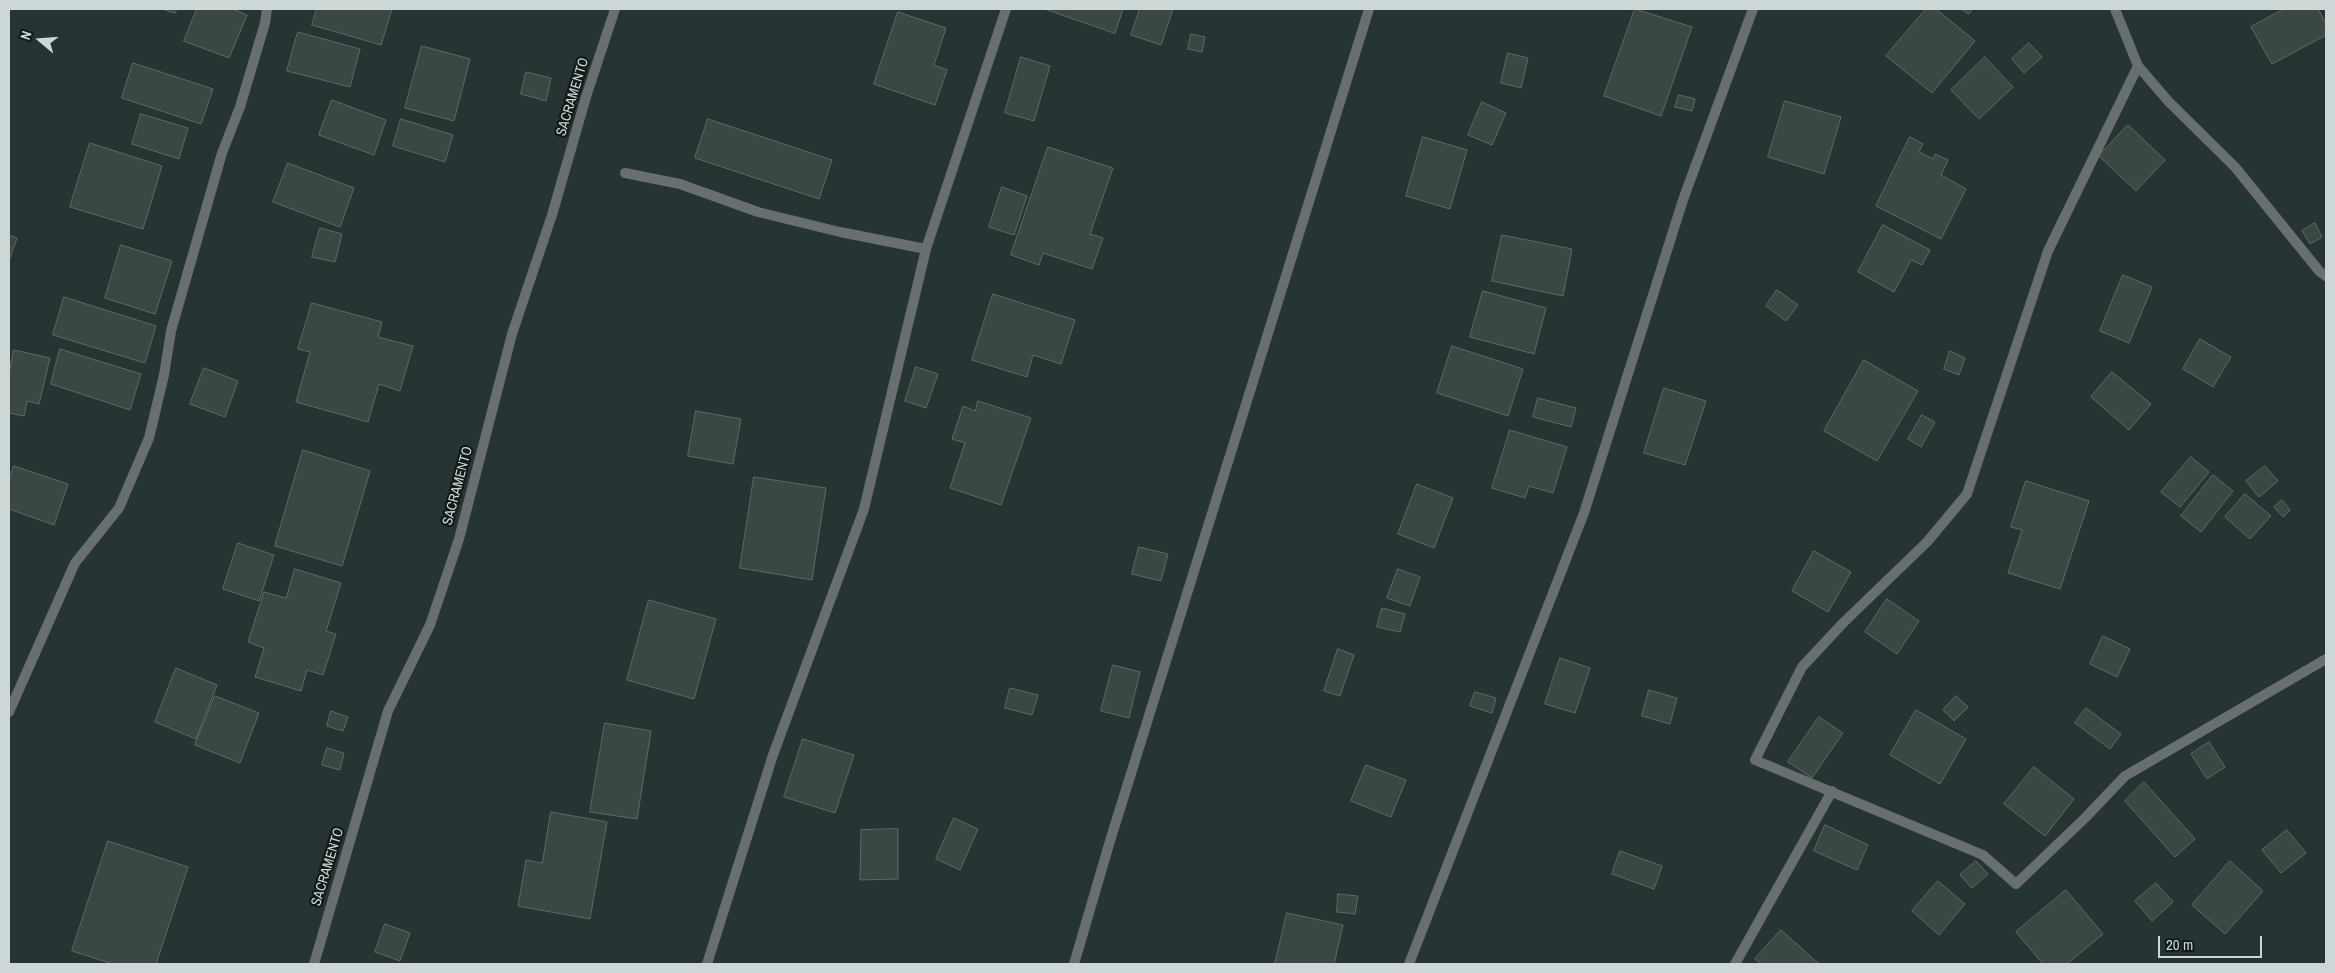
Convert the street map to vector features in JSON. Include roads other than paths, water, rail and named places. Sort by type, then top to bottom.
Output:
[{"type":"street","points":[[9,712],[75,563],[119,508],[149,438],[164,376],[171,331],[222,153],[240,106],[265,23],[267,9]]},
{"type":"street","name":"SACRAMENTO","points":[[314,964],[388,712],[430,625],[459,539],[512,334],[552,215],[586,97],[615,9]]},
{"type":"street","points":[[707,964],[773,755],[864,509],[926,249],[1006,9]]},
{"type":"street","points":[[1074,964],[1113,831],[1369,9]]},
{"type":"street","points":[[1410,964],[1584,513],[1683,200],[1754,9]]},
{"type":"street","points":[[2115,9],[2138,66],[2169,102],[2234,167],[2324,272]]},
{"type":"street","points":[[2138,66],[2048,251],[1967,494],[1927,542],[1844,622],[1802,667],[1756,760],[1983,855],[2016,884],[2086,818],[2125,776],[2326,659]]},
{"type":"street","points":[[626,174],[680,184],[758,212],[840,232],[926,249]]},
{"type":"street","points":[[1735,964],[1832,792]]}]
